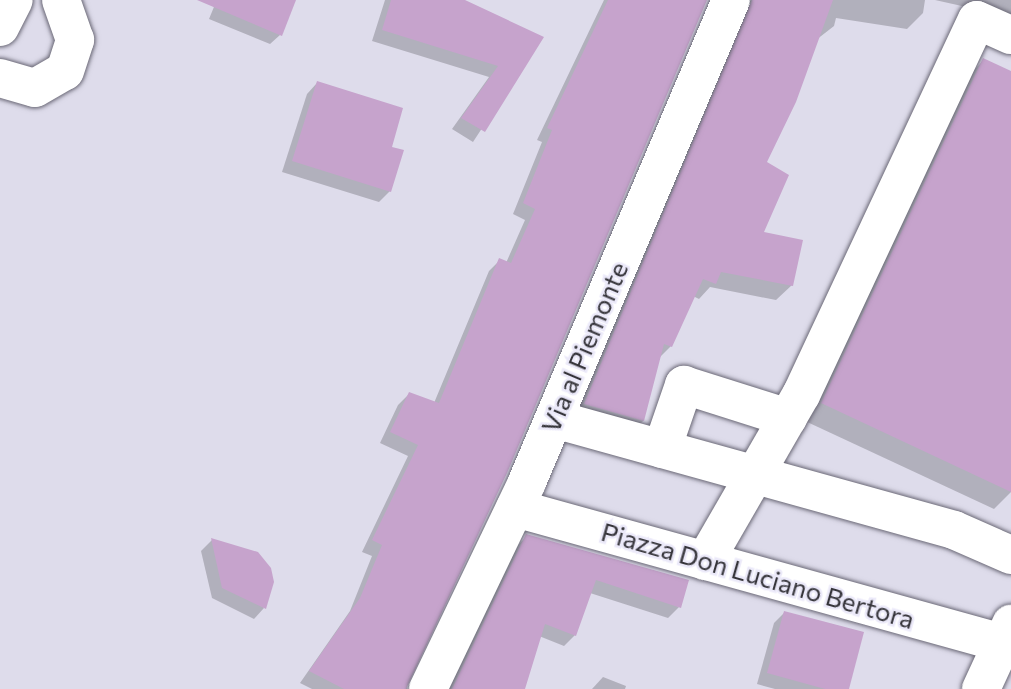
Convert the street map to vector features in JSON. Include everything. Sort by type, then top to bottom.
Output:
[{"type":"street","points":[[0,27],[14,0]]},
{"type":"street","points":[[0,78],[35,88],[65,71],[75,40],[61,0]]},
{"type":"street","name":"Via al Piemonte","points":[[428,689],[515,508],[731,0]]},
{"type":"street","points":[[705,561],[788,418],[977,20],[1011,35]]},
{"type":"street","points":[[662,449],[684,385],[788,418]]},
{"type":"street","points":[[554,419],[954,530],[1011,555]]},
{"type":"street","name":"Piazza Don Luciano Bertora","points":[[515,508],[705,561],[1007,634]]},
{"type":"street","points":[[981,689],[1007,634]]},
{"type":"building","points":[[197,0],[296,0],[282,36]]},
{"type":"building","points":[[391,0],[465,0],[544,37],[485,132],[461,118],[498,66],[382,30]]},
{"type":"building","points":[[608,0],[707,0],[507,473],[406,689],[344,689],[309,671],[360,598],[382,545],[372,540],[418,445],[390,432],[409,392],[439,403],[499,258],[511,263],[535,209],[523,203],[552,130],[547,128]]},
{"type":"building","points":[[752,0],[833,0],[796,102],[767,162],[789,175],[764,232],[803,240],[793,286],[721,272],[716,284],[703,279],[672,347],[664,344],[644,421],[584,404]]},
{"type":"building","points":[[983,58],[1011,71],[1011,492],[821,403]]},
{"type":"building","points":[[317,81],[403,108],[392,147],[404,150],[391,192],[292,161]]},
{"type":"building","points":[[526,534],[689,580],[681,608],[596,580],[576,636],[545,624],[525,689],[452,689]]},
{"type":"building","points":[[211,538],[258,552],[271,568],[274,582],[266,609],[222,588]]},
{"type":"building","points":[[784,611],[864,632],[849,689],[825,689],[767,673]]}]
